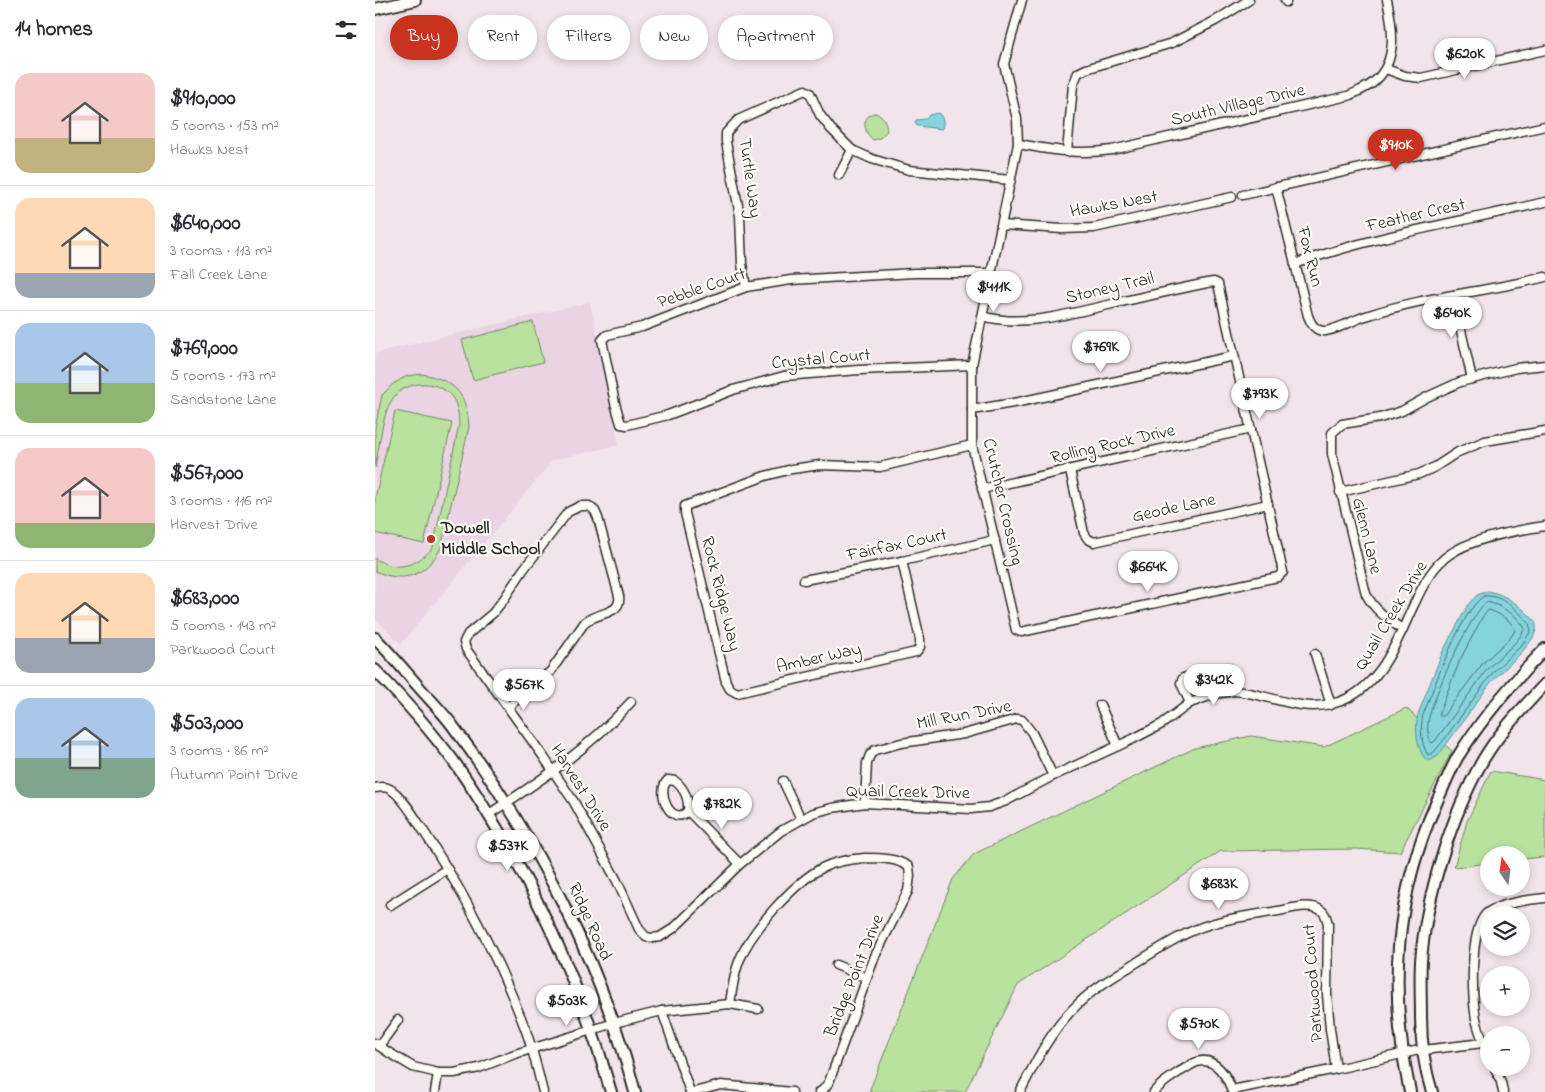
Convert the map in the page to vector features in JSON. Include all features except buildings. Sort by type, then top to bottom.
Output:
[{"type":"main road","points":[[375,9],[415,0]]},
{"type":"main road","name":"Ridge Road","points":[[375,638],[455,728],[506,803],[551,879],[577,934],[614,1023],[626,1057],[635,1092]]},
{"type":"main road","points":[[1410,1092],[1403,1054],[1396,985],[1398,949],[1411,872],[1424,830],[1446,780],[1461,752],[1499,700],[1545,649]]},
{"type":"main road","points":[[375,670],[418,716],[452,760],[489,814],[519,866],[547,920],[571,974],[593,1031],[611,1092]]},
{"type":"main road","points":[[1432,1092],[1422,1050],[1420,977],[1429,907],[1444,851],[1466,795],[1483,761],[1512,718],[1545,684]]},
{"type":"street","name":"Crutcher Crossing","points":[[1023,0],[1003,64],[1017,119],[1018,144],[972,365],[972,446],[1016,630],[1021,632],[1278,577],[1283,572],[1268,504]]},
{"type":"street","points":[[1067,152],[1073,84],[1078,73],[1171,43],[1215,21],[1249,0]]},
{"type":"street","points":[[1387,0],[1392,42],[1386,69],[1405,76],[1421,78],[1545,50]]},
{"type":"street","name":"South Village Drive","points":[[1018,144],[1067,152],[1090,153],[1112,150],[1348,96],[1374,83],[1386,69]]},
{"type":"street","name":"Turtle Way","points":[[746,287],[742,264],[740,216],[726,133],[738,120],[805,90],[810,93],[820,115],[852,150],[873,159],[909,170],[1011,180]]},
{"type":"street","points":[[1243,195],[1545,126]]},
{"type":"street","points":[[839,175],[852,150]]},
{"type":"street","name":"Fox Run","points":[[1277,188],[1311,323],[1321,331]]},
{"type":"street","name":"Hawks Nest","points":[[1001,224],[1062,229],[1094,228],[1232,198]]},
{"type":"street","name":"Feather Crest","points":[[1295,264],[1331,251],[1545,202]]},
{"type":"street","name":"Pebble Court","points":[[621,424],[602,340],[607,335],[642,327],[746,287],[791,280],[826,278],[991,273]]},
{"type":"street","points":[[1319,340],[1321,331],[1332,330],[1358,318],[1387,309],[1545,277]]},
{"type":"street","name":"Stoney Trail","points":[[983,316],[996,320],[1045,319],[1214,282],[1218,284],[1234,356]]},
{"type":"street","points":[[1453,295],[1472,379],[1516,368],[1545,366]]},
{"type":"street","points":[[972,410],[1019,402],[1234,356],[1268,504]]},
{"type":"street","name":"Crystal Court","points":[[621,424],[627,426],[668,415],[733,390],[785,376],[859,370],[972,365]]},
{"type":"street","name":"Glenn Lane","points":[[1403,630],[1381,615],[1372,606],[1366,594],[1331,454],[1332,433],[1342,424],[1380,418],[1402,411],[1446,387],[1472,379]]},
{"type":"street","name":"Rolling Rock Drive","points":[[982,488],[1251,429]]},
{"type":"street","points":[[1340,492],[1419,474],[1435,467],[1458,452],[1485,441],[1545,431]]},
{"type":"street","name":"Rock Ridge Way","points":[[730,689],[726,682],[685,513],[685,506],[765,476],[792,469],[819,464],[880,467],[972,446]]},
{"type":"street","name":"Geode Lane","points":[[1070,470],[1084,533],[1088,539],[1095,542],[1268,504]]},
{"type":"street","name":"Harvest Drive","points":[[508,708],[551,671],[585,622],[591,617],[614,610],[620,602],[598,518],[592,508],[585,505],[574,508],[563,518],[493,613],[465,638],[464,642],[466,649],[574,802],[592,833],[639,929],[646,937]]},
{"type":"street","name":"Quail Creek Drive","points":[[646,937],[656,938],[666,934],[740,864],[781,831],[813,813],[865,803],[971,810],[989,807],[1005,801],[1161,724],[1190,703],[1215,694],[1234,691],[1251,692],[1300,706],[1331,705],[1346,700],[1375,677],[1403,630],[1427,579],[1449,555],[1467,545],[1545,526]]},
{"type":"street","name":"Fairfax Court","points":[[804,580],[995,540]]},
{"type":"street","name":"Amber Way","points":[[730,689],[737,693],[916,652],[920,647],[920,639],[902,561]]},
{"type":"street","points":[[1315,654],[1331,705]]},
{"type":"street","points":[[1190,703],[1181,682],[1183,678],[1204,672],[1228,668],[1233,675],[1234,691]]},
{"type":"street","points":[[489,814],[553,772],[596,738],[631,702]]},
{"type":"street","points":[[1100,705],[1118,746]]},
{"type":"street","name":"Mill Run Drive","points":[[865,803],[867,763],[870,755],[875,750],[901,743],[964,734],[1007,720],[1022,720],[1032,733],[1053,776]]},
{"type":"street","points":[[688,811],[679,817],[671,812],[662,789],[667,780],[675,781],[682,789],[688,801],[688,811],[740,864]]},
{"type":"street","points":[[783,781],[801,819]]},
{"type":"street","points":[[378,788],[389,788],[405,805],[447,869],[496,962],[522,1020],[532,1048],[543,1092]]},
{"type":"street","name":"Bridge Point Drive","points":[[729,1004],[736,969],[749,942],[766,919],[804,880],[833,864],[861,858],[885,859],[904,863],[909,867],[908,891],[887,932],[867,978],[829,1082],[819,1092]]},
{"type":"street","points":[[390,905],[447,869]]},
{"type":"street","points":[[1480,1032],[1473,987],[1478,928],[1486,914],[1496,908],[1545,898]]},
{"type":"street","name":"Parkwood Court","points":[[1020,1092],[1049,1038],[1059,1024],[1077,1004],[1102,985],[1171,941],[1196,929],[1212,923],[1298,907],[1322,910],[1327,918],[1327,994],[1330,1029],[1337,1069]]},
{"type":"street","points":[[836,965],[867,978]]},
{"type":"street","points":[[398,1020],[377,1044],[413,1067],[438,1073],[454,1073],[479,1068],[532,1048],[593,1031],[614,1023],[662,1012],[729,1004],[759,1009]]},
{"type":"street","points":[[662,1012],[692,1092],[721,1085],[792,1092]]},
{"type":"street","points":[[1154,1092],[1166,1080],[1189,1066],[1203,1061],[1209,1061],[1218,1067],[1233,1091],[1422,1050],[1480,1043]]},
{"type":"street","points":[[435,1092],[438,1073]]},
{"type":"street","points":[[1498,1076],[1503,1092]]},
{"type":"shaded area","name":"Dowell Middle School","points":[[590,302],[619,445],[553,460],[401,644],[375,618],[375,353]]},
{"type":"green space","points":[[874,113],[884,119],[887,131],[880,138],[873,140],[867,133],[865,122]]},
{"type":"green space","points":[[533,322],[543,362],[473,380],[462,340]]},
{"type":"green space","points":[[422,374],[443,380],[457,390],[462,397],[468,415],[469,427],[441,548],[435,558],[421,571],[405,577],[396,577],[375,571],[375,558],[390,565],[406,565],[420,559],[433,547],[459,425],[455,402],[442,388],[424,384],[405,388],[397,393],[388,407],[375,468],[375,428],[382,395],[393,384],[407,376]]},
{"type":"green space","points":[[395,411],[452,423],[424,544],[375,533],[375,498]]},
{"type":"green space","points":[[1406,708],[1452,751],[1400,852],[1357,849],[1221,851],[1018,985],[965,1092],[869,1092],[953,879],[974,854],[1195,748],[1251,736],[1324,747]]},
{"type":"green space","points":[[1491,771],[1545,780],[1545,857],[1530,858],[1530,846],[1480,846],[1480,864],[1454,867],[1467,821]]},
{"type":"water","points":[[938,113],[943,120],[942,129],[917,126],[915,123],[916,120],[926,119],[929,115]]},
{"type":"water","points":[[1488,591],[1508,598],[1525,611],[1535,622],[1535,633],[1525,648],[1489,685],[1438,756],[1431,760],[1426,760],[1420,750],[1417,738],[1418,714],[1443,651],[1468,605],[1477,595]]},
{"type":"place","name":"Dowell Middle School","points":[[431,539]]}]
